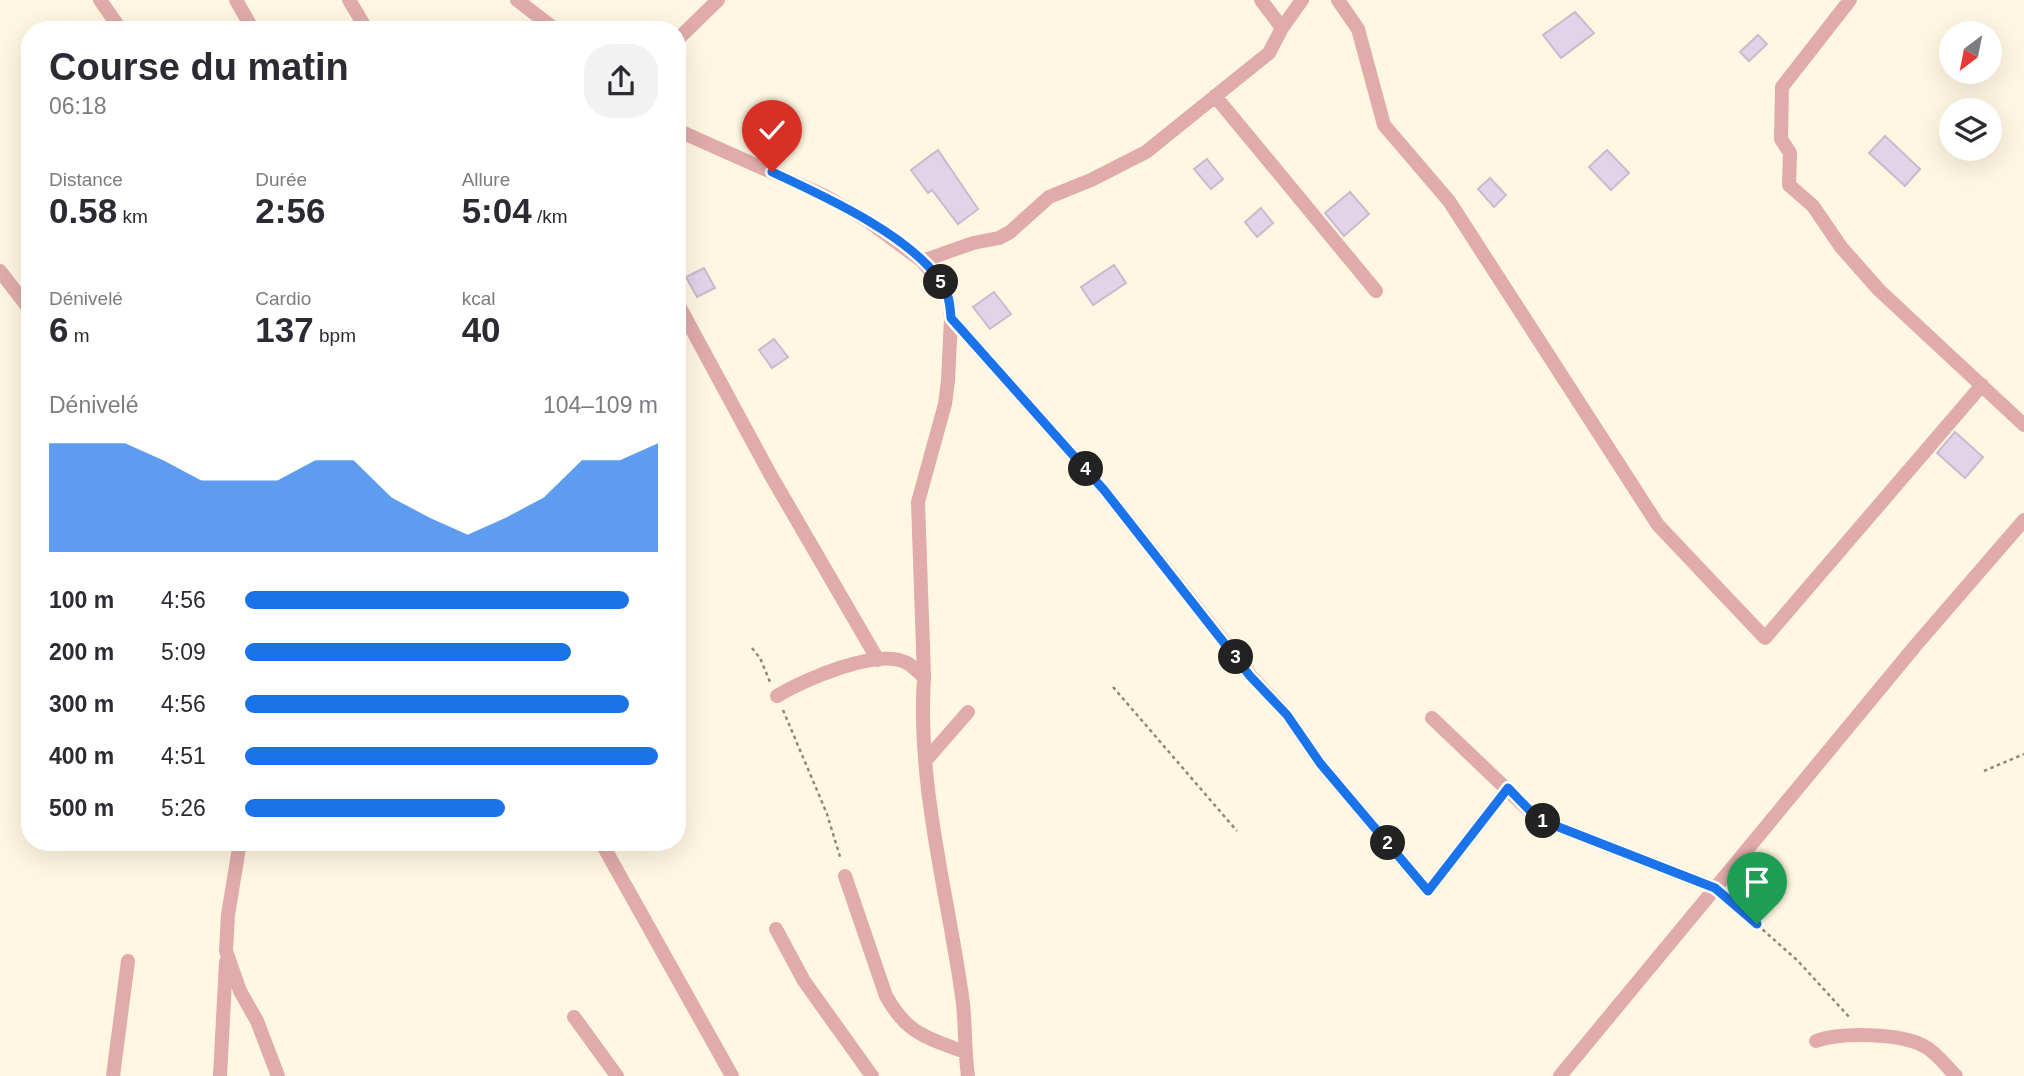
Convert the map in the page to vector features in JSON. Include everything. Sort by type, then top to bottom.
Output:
[{"type":"street","points":[[100,0],[115,21]]},
{"type":"street","points":[[236,0],[248,21]]},
{"type":"street","points":[[349,0],[362,21]]},
{"type":"street","points":[[686,31],[718,0]]},
{"type":"street","points":[[1261,0],[1282,28]]},
{"type":"street","points":[[922,261],[1010,232],[1049,197],[1102,175],[1146,152],[1269,53],[1282,28],[1302,0]]},
{"type":"street","points":[[1338,0],[1358,29],[1384,125],[1449,201],[1658,525],[1765,638],[1982,384]]},
{"type":"street","points":[[1850,0],[1782,87],[1781,139],[1790,153],[1789,185],[1813,206],[1841,247],[1879,290],[2024,425]]},
{"type":"street","points":[[525,2],[545,21]]},
{"type":"street","points":[[1215,96],[1376,291]]},
{"type":"street","points":[[686,134],[825,196],[867,221],[922,261],[944,287],[949,300],[951,318],[945,404],[918,502],[925,677],[923,702],[930,813],[962,999],[968,1076]]},
{"type":"street","points":[[0,271],[21,298]]},
{"type":"street","points":[[951,318],[1104,490],[1250,676],[1287,715],[1320,763],[1428,891],[1508,788]]},
{"type":"street","points":[[686,319],[878,660]]},
{"type":"street","points":[[1560,1076],[1916,645],[2024,520]]},
{"type":"street","points":[[776,695],[801,681],[831,670],[878,660],[906,662],[925,677]]},
{"type":"street","points":[[926,760],[968,712]]},
{"type":"street","points":[[1432,718],[1538,819],[1715,888]]},
{"type":"street","points":[[220,1076],[228,915],[239,851]]},
{"type":"street","points":[[606,851],[732,1076]]},
{"type":"street","points":[[845,876],[886,996],[896,1015],[919,1035],[965,1052]]},
{"type":"street","points":[[776,929],[804,981],[872,1076]]},
{"type":"street","points":[[226,951],[236,982],[257,1021],[278,1076]]},
{"type":"street","points":[[113,1076],[128,961]]},
{"type":"street","points":[[574,1017],[617,1076]]},
{"type":"street","points":[[1816,1041],[1834,1035],[1865,1035],[1923,1045],[1956,1076]]},
{"type":"path","points":[[752,648],[760,658],[827,814],[845,876]]},
{"type":"path","points":[[1113,687],[1237,831]]},
{"type":"path","points":[[1984,771],[2024,754]]},
{"type":"path","points":[[1715,888],[1798,961],[1865,1035]]},
{"type":"building","points":[[1575,12],[1594,33],[1561,58],[1543,35]]},
{"type":"building","points":[[1758,35],[1767,44],[1749,61],[1740,52]]},
{"type":"building","points":[[1885,136],[1920,169],[1905,186],[1869,153]]},
{"type":"building","points":[[938,150],[978,209],[958,224],[932,190],[928,193],[911,170]]},
{"type":"building","points":[[1607,150],[1629,173],[1611,190],[1589,167]]},
{"type":"building","points":[[1207,159],[1223,179],[1211,189],[1194,169]]},
{"type":"building","points":[[1490,178],[1506,195],[1494,207],[1478,189]]},
{"type":"building","points":[[1350,192],[1369,214],[1344,236],[1325,213]]},
{"type":"building","points":[[1261,208],[1273,223],[1257,237],[1245,222]]},
{"type":"building","points":[[1114,265],[1126,283],[1093,305],[1081,287]]},
{"type":"building","points":[[704,268],[715,288],[697,297],[686,277]]},
{"type":"building","points":[[994,292],[1011,314],[990,329],[973,307]]},
{"type":"building","points":[[774,339],[788,357],[772,368],[759,350]]},
{"type":"building","points":[[1955,432],[1983,457],[1965,478],[1937,453]]},
{"type":"route","points":[[772,172],[825,196],[867,221],[902,244],[935,274],[949,300],[951,318],[1104,490],[1250,676],[1287,715],[1320,763],[1428,891],[1508,788],[1538,819],[1715,888],[1757,924]]}]
